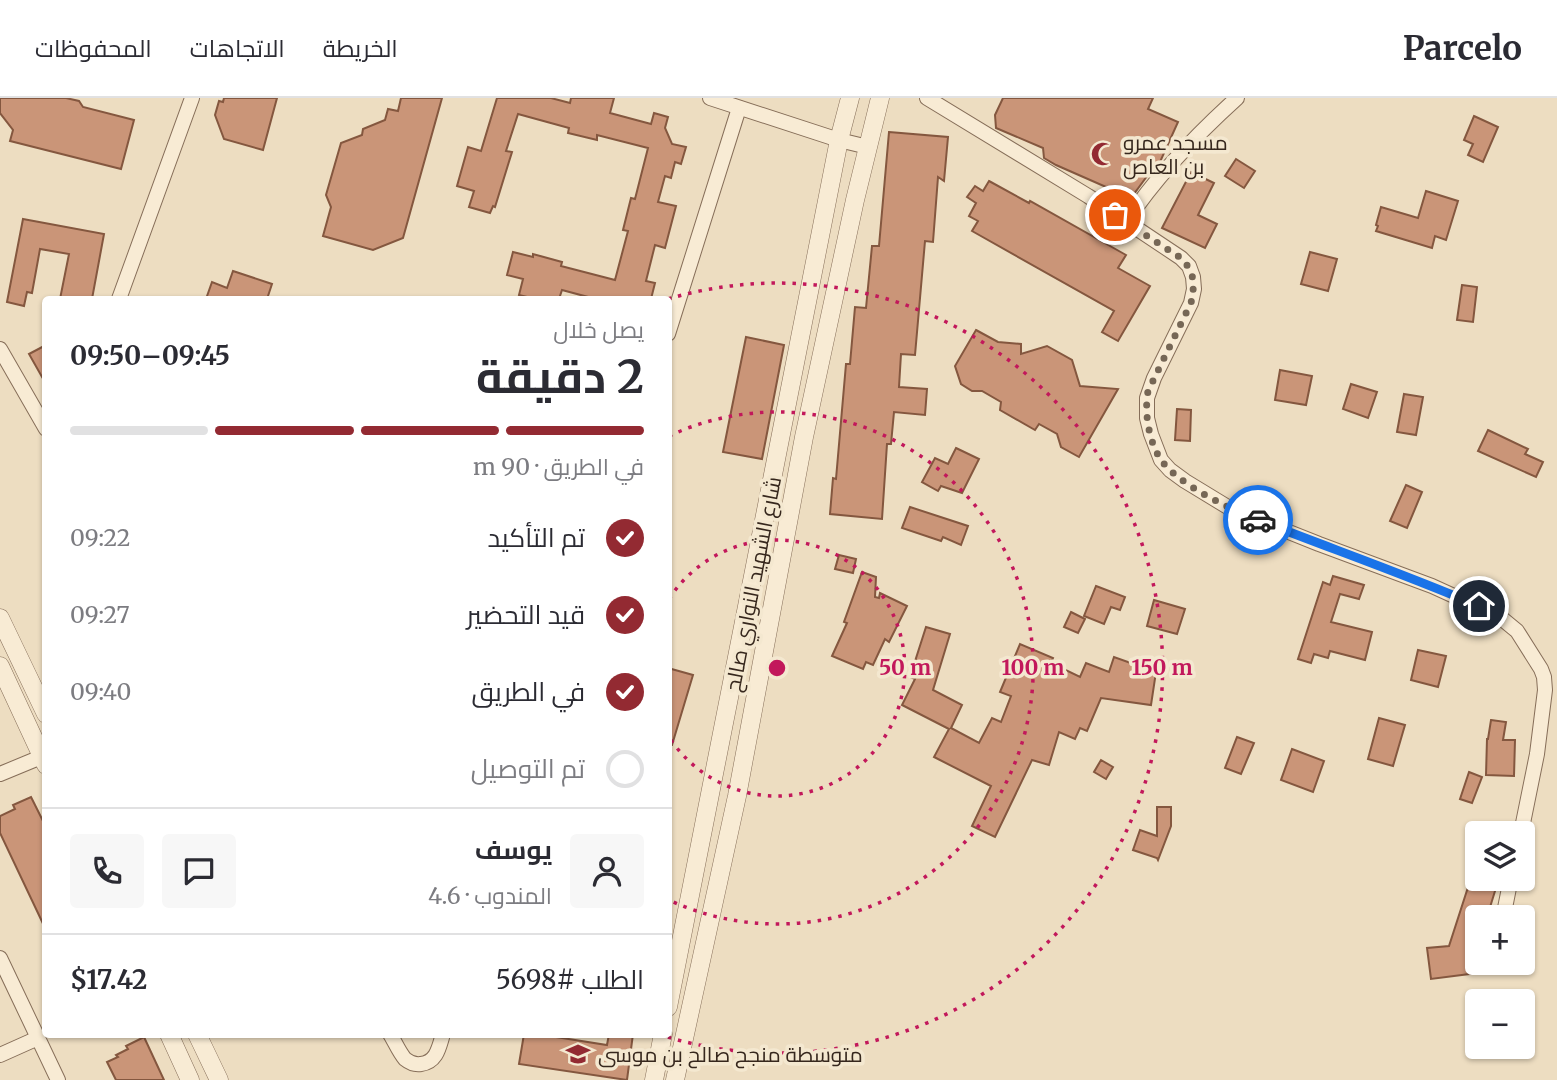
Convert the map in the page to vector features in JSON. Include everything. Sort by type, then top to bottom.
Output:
[{"type":"street","points":[[121,296],[192,98]]},
{"type":"street","points":[[710,98],[868,147]]},
{"type":"street","name":"شارع الشهيد النواري صالح","points":[[672,987],[839,140],[850,98]]},
{"type":"street","name":"شارع الشهيد النواري صالح","points":[[675,1080],[737,796],[804,437],[880,98]]},
{"type":"street","points":[[927,98],[1088,196],[1189,266],[1194,289],[1191,303],[1147,398],[1147,418],[1151,434],[1157,452],[1170,470],[1231,509],[1432,586],[1500,617],[1517,631],[1544,677],[1545,690],[1537,754],[1523,821]]},
{"type":"street","points":[[1126,222],[1139,201],[1181,151],[1237,98]]},
{"type":"street","points":[[672,321],[739,107]]},
{"type":"street","points":[[0,349],[42,422]]},
{"type":"street","points":[[0,618],[42,706]]},
{"type":"street","points":[[0,666],[42,755]]},
{"type":"street","points":[[0,774],[42,760]]},
{"type":"street","points":[[0,958],[58,1080]]},
{"type":"street","points":[[0,1055],[38,1038]]},
{"type":"street","points":[[171,1038],[190,1080]]},
{"type":"street","points":[[199,1038],[219,1080]]},
{"type":"street","points":[[392,1038],[405,1058],[416,1064],[433,1059],[442,1038]]},
{"type":"street","points":[[654,1080],[662,1038]]},
{"type":"building","points":[[0,98],[66,98],[79,101],[83,107],[134,120],[121,169],[10,141],[13,130],[0,113]]},
{"type":"building","points":[[224,98],[277,98],[263,150],[224,139],[215,115],[219,101],[223,102]]},
{"type":"building","points":[[401,98],[442,98],[403,238],[373,250],[323,236],[331,207],[326,195],[341,143],[362,135],[363,129],[385,120],[388,109],[398,111]]},
{"type":"building","points":[[497,98],[551,98],[570,103],[571,98],[614,98],[610,113],[651,124],[654,113],[668,117],[665,128],[672,144],[686,147],[681,164],[675,162],[671,178],[665,176],[658,202],[676,206],[665,248],[655,245],[646,281],[655,283],[652,296],[584,296],[562,290],[560,296],[523,296],[519,295],[523,279],[507,275],[513,252],[533,257],[533,254],[562,262],[561,266],[615,280],[628,231],[623,230],[631,198],[635,199],[648,148],[597,135],[597,140],[568,133],[569,128],[518,114],[506,151],[512,152],[495,207],[493,206],[490,213],[469,207],[474,191],[457,186],[468,147],[481,151]]},
{"type":"building","name":"مسجد عمرو بن العاص","points":[[1003,98],[1153,98],[1148,109],[1178,122],[1160,162],[1131,198],[1056,165],[1044,158],[1043,148],[996,128],[995,115]]},
{"type":"building","points":[[1474,116],[1498,127],[1483,162],[1468,155],[1473,144],[1464,140]]},
{"type":"building","points":[[889,132],[948,137],[944,181],[938,177],[933,242],[925,241],[915,355],[901,354],[899,387],[927,389],[925,415],[894,412],[891,444],[887,444],[882,519],[830,514],[833,478],[836,479],[846,364],[850,364],[855,307],[866,308],[872,246],[879,246]]},
{"type":"building","points":[[1236,159],[1255,171],[1244,188],[1225,176]]},
{"type":"building","points":[[1191,172],[1214,183],[1198,215],[1217,224],[1205,248],[1162,228]]},
{"type":"building","points":[[989,181],[1126,255],[1118,268],[1150,286],[1118,341],[1102,332],[1114,311],[972,231],[978,221],[969,216],[976,203],[967,197],[975,186],[983,191]]},
{"type":"building","points":[[1426,191],[1458,201],[1446,240],[1435,236],[1432,248],[1376,231],[1381,207],[1418,218]]},
{"type":"building","points":[[23,219],[104,234],[93,296],[61,296],[69,254],[40,249],[32,293],[27,292],[24,306],[7,302]]},
{"type":"building","points":[[1310,252],[1337,259],[1328,291],[1301,284]]},
{"type":"building","points":[[233,271],[272,284],[268,296],[207,296],[212,282],[227,288]]},
{"type":"building","points":[[1462,285],[1477,287],[1473,322],[1457,320]]},
{"type":"building","points":[[976,330],[998,342],[1021,344],[1021,354],[1047,346],[1072,360],[1080,386],[1118,389],[1079,457],[1061,447],[1057,434],[1039,424],[1035,430],[1000,410],[1001,402],[982,391],[972,391],[961,384],[955,366]]},
{"type":"building","points":[[746,337],[784,345],[762,459],[723,452]]},
{"type":"building","points":[[42,347],[42,377],[29,354]]},
{"type":"building","points":[[1280,370],[1312,376],[1306,405],[1275,400]]},
{"type":"building","points":[[1351,384],[1377,392],[1368,418],[1343,409]]},
{"type":"building","points":[[1404,394],[1423,397],[1416,435],[1397,432]]},
{"type":"building","points":[[1177,409],[1191,410],[1190,441],[1175,440]]},
{"type":"building","points":[[1488,430],[1528,449],[1525,454],[1543,462],[1536,477],[1478,451]]},
{"type":"building","points":[[956,448],[979,459],[962,493],[941,486],[938,491],[922,482],[935,458],[948,464]]},
{"type":"building","points":[[1406,485],[1422,492],[1407,528],[1390,521]]},
{"type":"building","points":[[910,507],[968,526],[961,545],[943,537],[941,541],[902,528]]},
{"type":"building","points":[[839,555],[856,559],[853,573],[835,569]]},
{"type":"building","points":[[862,572],[876,577],[875,597],[879,598],[880,593],[907,606],[889,642],[885,639],[873,665],[866,662],[863,669],[832,656],[847,623],[844,622]]},
{"type":"building","points":[[1333,576],[1364,585],[1359,599],[1340,594],[1331,622],[1372,632],[1365,660],[1330,651],[1328,658],[1314,654],[1311,663],[1298,659],[1323,582],[1330,585]]},
{"type":"building","points":[[1096,586],[1125,597],[1120,610],[1111,607],[1104,624],[1084,616]]},
{"type":"building","points":[[1154,600],[1185,609],[1177,634],[1147,626]]},
{"type":"building","points":[[1071,612],[1085,619],[1078,633],[1064,627]]},
{"type":"building","points":[[926,627],[950,634],[933,690],[962,705],[951,728],[979,743],[992,718],[1001,722],[1011,696],[1000,692],[1020,644],[1053,658],[1051,663],[1080,677],[1086,663],[1109,672],[1114,657],[1156,672],[1151,705],[1101,698],[1087,731],[1080,728],[1075,739],[1059,732],[1049,765],[1032,760],[995,837],[972,826],[991,786],[934,757],[949,729],[902,705],[915,679],[910,677]]},
{"type":"building","points":[[1418,650],[1446,656],[1438,687],[1411,680]]},
{"type":"building","points":[[672,669],[693,675],[672,745]]},
{"type":"building","points":[[1379,718],[1405,725],[1393,766],[1368,759]]},
{"type":"building","points":[[1491,720],[1506,722],[1503,740],[1515,740],[1514,776],[1486,775],[1487,739]]},
{"type":"building","points":[[1237,737],[1254,743],[1241,774],[1225,768]]},
{"type":"building","points":[[1292,749],[1324,761],[1313,792],[1281,780]]},
{"type":"building","points":[[1101,760],[1113,767],[1106,779],[1094,772]]},
{"type":"building","points":[[1469,772],[1482,777],[1472,803],[1460,799]]},
{"type":"building","points":[[31,797],[42,819],[42,922],[0,833],[0,816],[15,809],[13,805]]},
{"type":"building","points":[[1157,807],[1171,807],[1171,826],[1158,860],[1133,850],[1140,830],[1157,836]]},
{"type":"building","points":[[1467,891],[1495,891],[1491,905],[1465,905],[1465,975],[1431,979],[1427,948],[1449,946]]},
{"type":"building","points":[[144,1038],[164,1080],[116,1080],[107,1062],[128,1049],[126,1046]]},
{"type":"building","name":"متوسطة منجح صالح بن موسى","points":[[523,1038],[562,1038],[607,1045],[608,1038],[632,1038],[627,1080],[519,1064]]},
{"type":"way so far","points":[[1115,215],[1181,258],[1189,266],[1193,277],[1191,303],[1148,391],[1147,418],[1157,452],[1170,470],[1185,481],[1231,509],[1258,520]]},
{"type":"place","name":"مسجد عمرو بن العاص","points":[[1103,154]]},
{"type":"place","name":"متوسطة منجح صالح بن موسى","points":[[578,1054]]},
{"type":"route","points":[[1258,520],[1479,606]]}]
